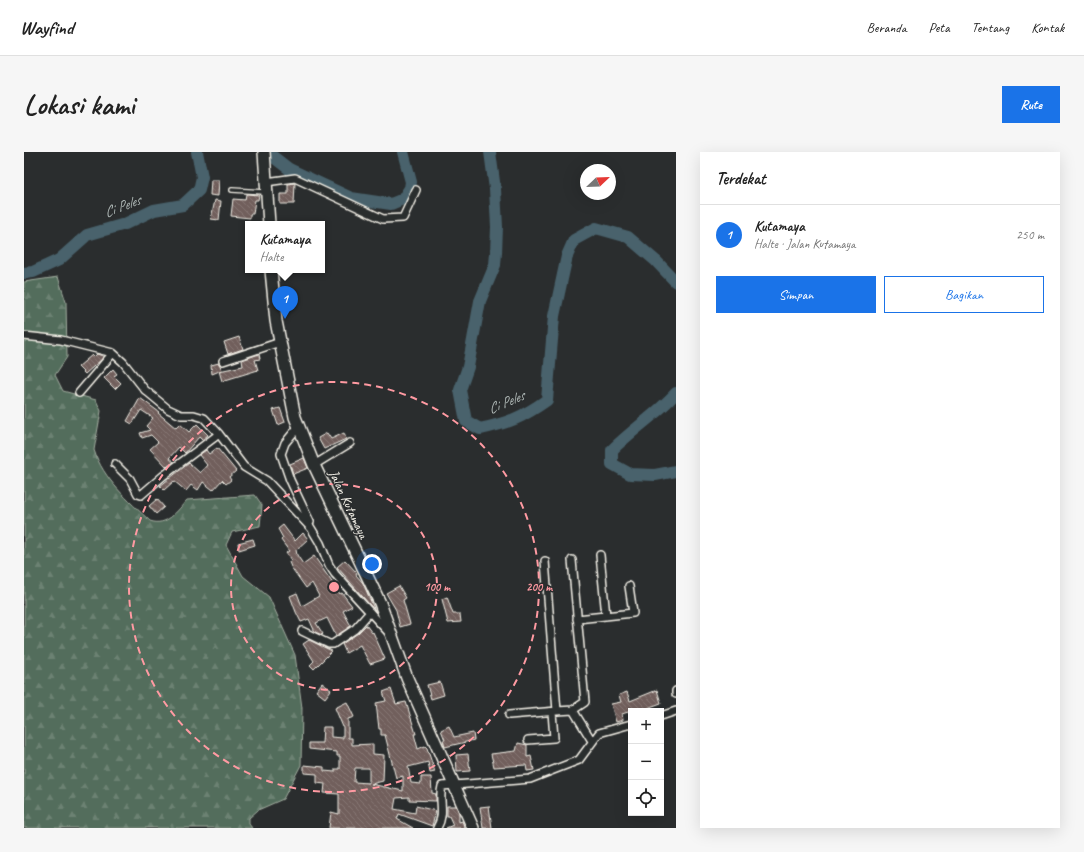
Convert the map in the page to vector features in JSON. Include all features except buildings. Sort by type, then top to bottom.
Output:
[{"type":"main road","points":[[264,152],[269,221]]},
{"type":"main road","name":"Jalan Kutamaya","points":[[271,273],[272,292],[280,342],[295,417],[314,464],[380,603],[407,678],[473,828]]},
{"type":"street","points":[[267,187],[295,178],[383,218],[403,218],[416,190]]},
{"type":"street","points":[[24,336],[61,340],[113,354],[123,362],[145,390],[168,409],[181,415],[194,415],[204,418],[219,434],[244,467],[271,484],[316,535]]},
{"type":"street","points":[[223,361],[280,342]]},
{"type":"street","points":[[79,393],[113,354]]},
{"type":"street","points":[[299,426],[285,443],[281,454],[290,480],[329,566],[394,639]]},
{"type":"street","points":[[115,464],[125,472],[138,494],[141,495],[162,476],[219,434]]},
{"type":"street","points":[[314,464],[350,443]]},
{"type":"street","points":[[600,555],[606,616]]},
{"type":"street","points":[[509,715],[573,710],[585,702],[572,560]]},
{"type":"street","points":[[528,740],[554,738],[555,712],[545,561]]},
{"type":"street","points":[[577,619],[633,613],[629,586]]},
{"type":"street","points":[[302,631],[329,644],[333,644],[355,630],[370,612]]},
{"type":"street","points":[[573,710],[592,741]]},
{"type":"street","points":[[664,715],[676,711]]},
{"type":"street","points":[[437,828],[441,822],[443,804],[441,787],[530,779],[579,760],[599,733],[628,725]]},
{"type":"lane","points":[[232,190],[267,187]]},
{"type":"green space","points":[[58,277],[66,302],[67,357],[55,375],[63,391],[96,400],[101,411],[94,450],[104,471],[118,489],[150,521],[156,522],[167,520],[187,500],[255,495],[262,505],[260,526],[232,532],[226,545],[243,576],[269,597],[295,655],[302,708],[301,765],[283,799],[258,810],[249,818],[249,824],[252,828],[24,828],[24,282]]},
{"type":"waterway","name":"Ci Peles","points":[[24,273],[33,272],[59,260],[87,235],[125,224],[154,210],[183,205],[199,190],[202,177],[197,152]]},
{"type":"waterway","name":"Ci Peles","points":[[267,152],[289,169],[351,198],[391,204],[403,199],[410,188],[411,182],[403,152]]},
{"type":"waterway","name":"Ci Peles","points":[[490,152],[495,189],[497,227],[495,265],[480,301],[468,367],[460,390],[466,421],[480,429],[490,427],[515,419],[547,400],[554,316],[567,256],[574,240],[596,228],[628,237],[656,261],[676,282]]},
{"type":"waterway","name":"Ci Peles","points":[[676,393],[661,408],[612,450],[612,464],[630,474],[655,475],[676,471]]},
{"type":"place","name":"Kutamaya","points":[[285,319]]}]
